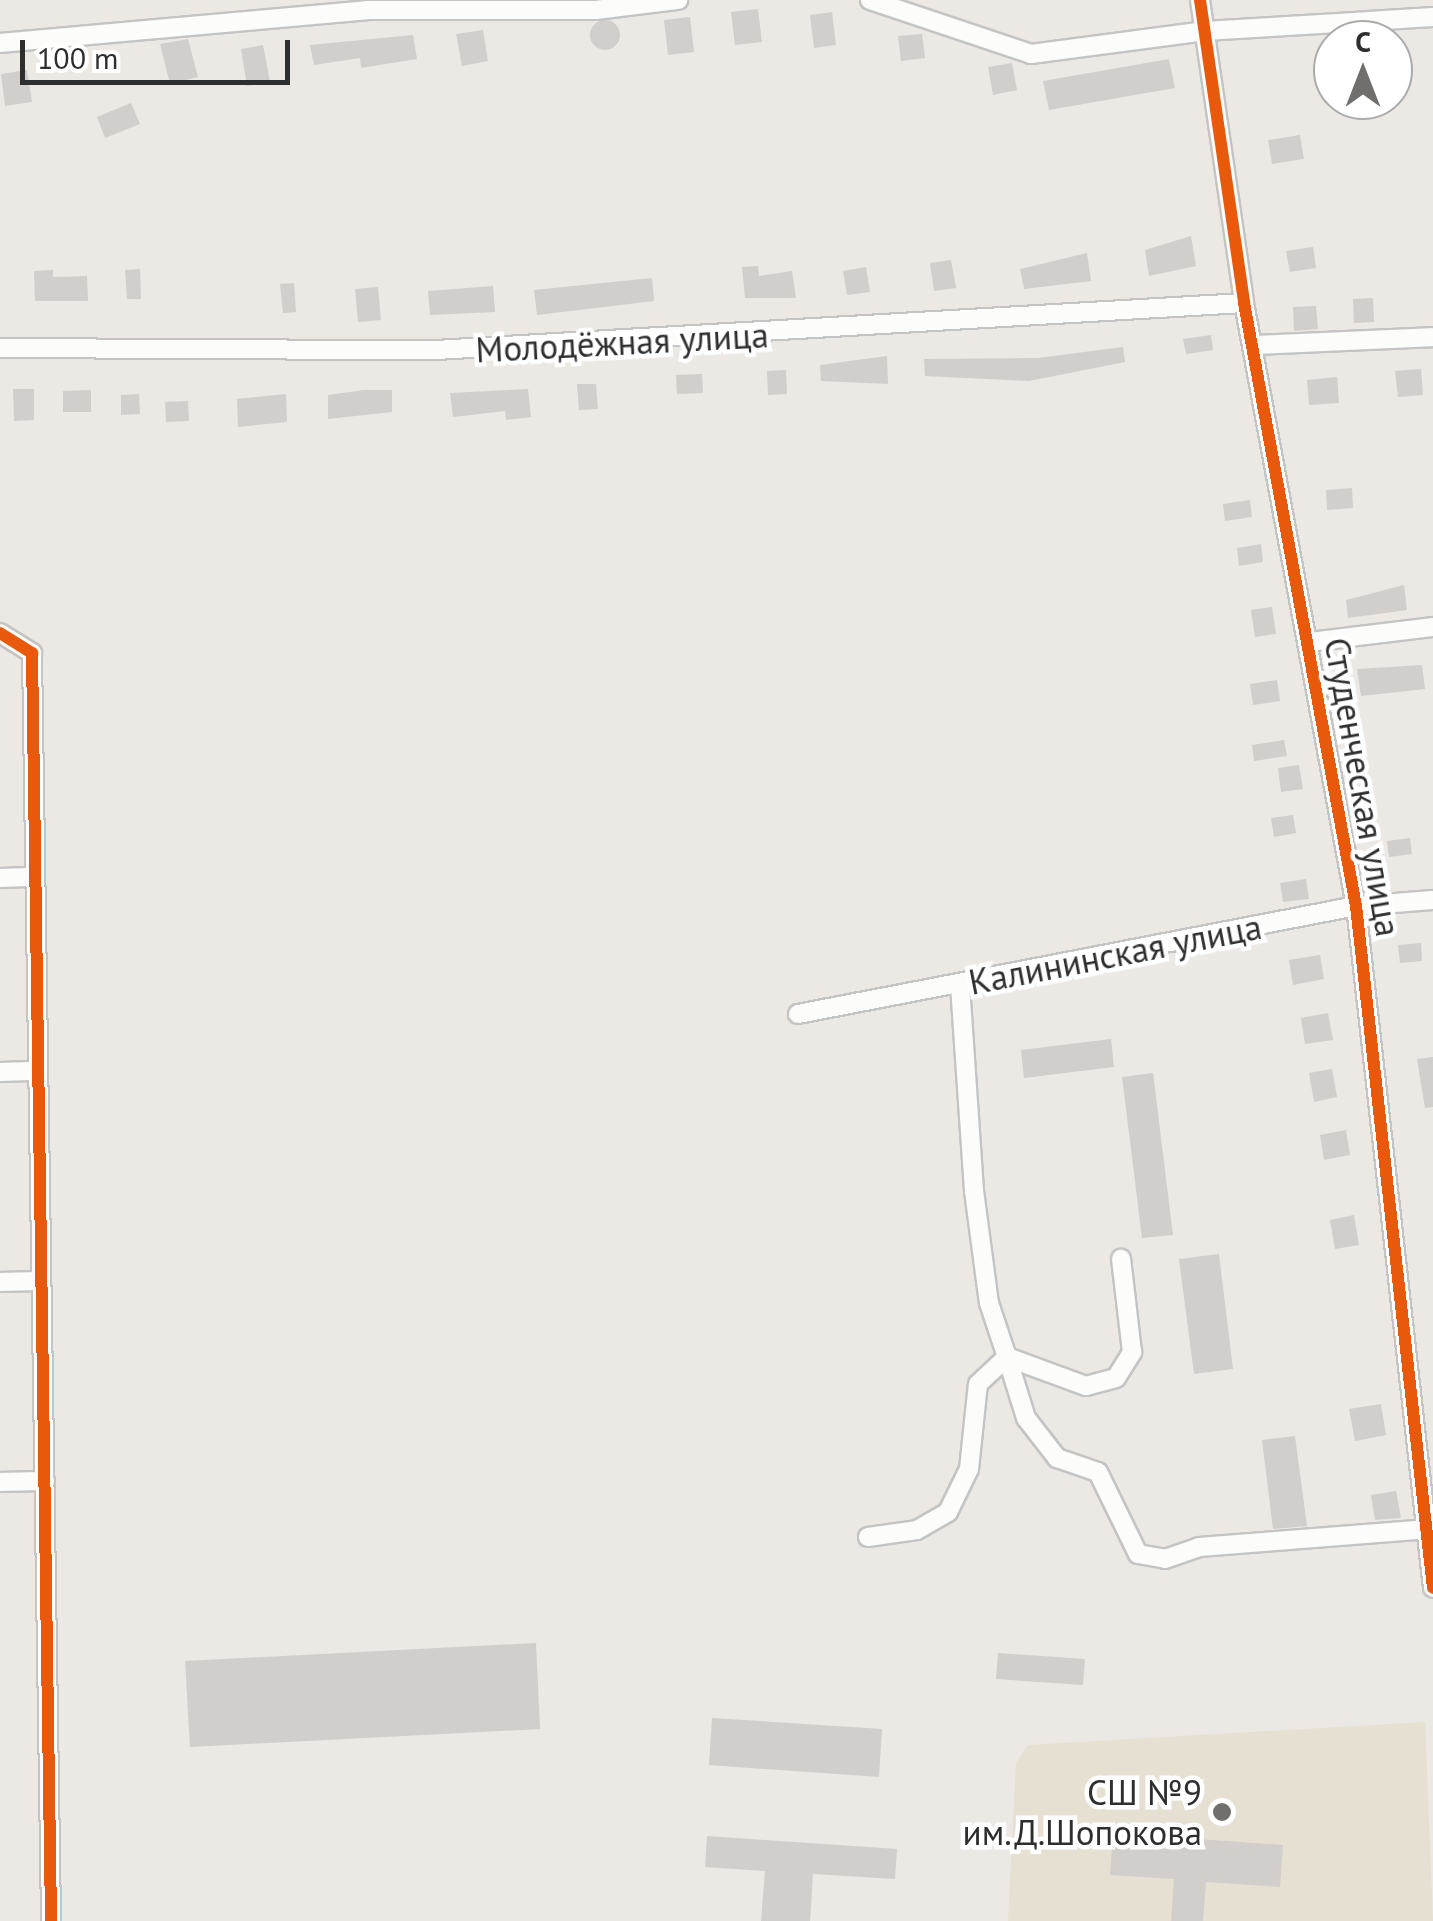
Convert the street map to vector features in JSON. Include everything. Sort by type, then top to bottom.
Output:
[{"type":"street","points":[[0,43],[367,10],[596,10],[678,0]]},
{"type":"street","points":[[870,0],[1030,54],[1152,42],[1205,31],[1433,17]]},
{"type":"street","name":"Студенческая улица","points":[[1200,0],[1244,303],[1356,906],[1433,1588]]},
{"type":"street","name":"Молодёжная улица","points":[[0,348],[436,350],[1244,303]]},
{"type":"street","points":[[1253,345],[1433,337]]},
{"type":"street","points":[[1309,642],[1433,627]]},
{"type":"street","points":[[0,633],[32,653],[51,1921]]},
{"type":"street","points":[[0,878],[36,877]]},
{"type":"street","name":"Калининская улица","points":[[798,1014],[1356,906],[1433,900]]},
{"type":"street","points":[[960,984],[974,1191],[989,1304],[1026,1418],[1058,1458],[1098,1472],[1138,1554],[1166,1559],[1199,1547],[1426,1529]]},
{"type":"street","points":[[0,1072],[38,1071]]},
{"type":"street","points":[[1007,1357],[1086,1386],[1116,1378],[1132,1352],[1122,1259]]},
{"type":"street","points":[[0,1282],[42,1281]]},
{"type":"street","points":[[868,1537],[916,1530],[948,1512],[968,1470],[978,1384],[1007,1357]]},
{"type":"street","points":[[0,1482],[44,1480]]},
{"type":"shaded area","name":"СШ №9 им.Д.Шопокова","points":[[1425,1722],[1433,1921],[1008,1921],[1016,1763],[1028,1745]]},
{"type":"building","points":[[758,9],[762,42],[735,45],[731,12]]},
{"type":"building","points":[[832,12],[836,45],[814,48],[810,15]]},
{"type":"building","points":[[690,17],[694,52],[668,55],[664,20]]},
{"type":"building","points":[[605,20],[616,24],[620,35],[616,46],[605,50],[594,46],[590,35],[594,24]]},
{"type":"building","points":[[483,30],[488,61],[462,66],[456,34]]},
{"type":"building","points":[[922,34],[925,58],[901,61],[898,36]]},
{"type":"building","points":[[413,35],[417,59],[361,68],[360,58],[314,65],[310,45]]},
{"type":"building","points":[[188,39],[198,77],[170,84],[160,44]]},
{"type":"building","points":[[263,45],[270,82],[247,86],[241,49]]},
{"type":"building","points":[[1169,59],[1175,88],[1049,110],[1043,81]]},
{"type":"building","points":[[1012,63],[1017,90],[993,95],[988,67]]},
{"type":"building","points":[[27,70],[32,102],[5,106],[1,74]]},
{"type":"building","points":[[131,103],[140,124],[105,138],[97,117]]},
{"type":"building","points":[[1300,135],[1304,159],[1272,164],[1268,140]]},
{"type":"building","points":[[1191,236],[1196,266],[1149,276],[1145,250]]},
{"type":"building","points":[[1313,247],[1316,268],[1290,272],[1286,251]]},
{"type":"building","points":[[1087,253],[1091,281],[1024,289],[1020,269]]},
{"type":"building","points":[[951,260],[956,288],[934,291],[930,263]]},
{"type":"building","points":[[758,266],[759,276],[792,271],[796,298],[745,298],[742,267]]},
{"type":"building","points":[[866,267],[870,292],[847,295],[843,271]]},
{"type":"building","points":[[140,269],[141,299],[127,299],[125,270]]},
{"type":"building","points":[[53,270],[53,277],[87,276],[88,301],[35,301],[34,271]]},
{"type":"building","points":[[652,278],[654,301],[537,315],[534,290]]},
{"type":"building","points":[[294,283],[296,312],[283,313],[280,284]]},
{"type":"building","points":[[493,286],[495,312],[430,315],[428,291]]},
{"type":"building","points":[[378,287],[381,320],[358,322],[355,289]]},
{"type":"building","points":[[1373,298],[1374,322],[1354,323],[1353,299]]},
{"type":"building","points":[[1316,306],[1318,329],[1294,331],[1293,307]]},
{"type":"building","points":[[1211,335],[1213,350],[1186,354],[1183,339]]},
{"type":"building","points":[[1123,347],[1125,362],[1029,381],[925,376],[924,359],[1038,358]]},
{"type":"building","points":[[887,356],[888,384],[821,381],[820,365]]},
{"type":"building","points":[[1421,369],[1423,395],[1398,397],[1395,371]]},
{"type":"building","points":[[786,370],[787,394],[768,395],[767,371]]},
{"type":"building","points":[[702,374],[703,393],[677,394],[676,375]]},
{"type":"building","points":[[1337,377],[1339,403],[1309,405],[1307,380]]},
{"type":"building","points":[[577,384],[596,384],[598,409],[579,410]]},
{"type":"building","points":[[13,389],[34,389],[34,420],[14,421]]},
{"type":"building","points":[[528,389],[531,417],[506,420],[505,411],[453,417],[450,393]]},
{"type":"building","points":[[91,390],[91,412],[63,412],[63,391]]},
{"type":"building","points":[[392,390],[392,412],[328,419],[328,395]]},
{"type":"building","points":[[139,394],[140,414],[121,415],[121,395]]},
{"type":"building","points":[[286,394],[287,422],[238,427],[237,399]]},
{"type":"building","points":[[188,401],[189,421],[166,422],[165,402]]},
{"type":"building","points":[[1352,488],[1353,508],[1327,510],[1326,490]]},
{"type":"building","points":[[1250,500],[1252,517],[1225,521],[1223,504]]},
{"type":"building","points":[[1261,544],[1263,562],[1239,566],[1237,548]]},
{"type":"building","points":[[1404,585],[1407,610],[1348,618],[1346,600]]},
{"type":"building","points":[[1272,607],[1276,634],[1255,637],[1251,610]]},
{"type":"building","points":[[1422,665],[1425,689],[1361,696],[1357,669]]},
{"type":"building","points":[[1277,680],[1280,701],[1253,705],[1250,684]]},
{"type":"building","points":[[1284,740],[1287,756],[1254,761],[1252,745]]},
{"type":"building","points":[[1299,765],[1303,789],[1281,792],[1278,768]]},
{"type":"building","points":[[1293,815],[1296,833],[1274,837],[1271,818]]},
{"type":"building","points":[[1410,838],[1412,854],[1389,857],[1387,841]]},
{"type":"building","points":[[1306,879],[1309,899],[1283,902],[1280,883]]},
{"type":"building","points":[[1421,943],[1422,961],[1400,963],[1398,945]]},
{"type":"building","points":[[1320,955],[1324,979],[1293,985],[1289,960]]},
{"type":"building","points":[[1328,1013],[1333,1040],[1305,1044],[1301,1018]]},
{"type":"building","points":[[1111,1039],[1114,1067],[1024,1078],[1021,1050]]},
{"type":"building","points":[[1433,1057],[1433,1107],[1425,1108],[1417,1059]]},
{"type":"building","points":[[1332,1069],[1337,1097],[1314,1102],[1309,1073]]},
{"type":"building","points":[[1153,1073],[1173,1235],[1142,1238],[1122,1077]]},
{"type":"building","points":[[1346,1130],[1350,1155],[1324,1160],[1320,1135]]},
{"type":"building","points":[[1354,1215],[1359,1245],[1335,1249],[1330,1220]]},
{"type":"building","points":[[1219,1254],[1233,1369],[1194,1374],[1179,1259]]},
{"type":"building","points":[[1381,1404],[1386,1435],[1355,1441],[1349,1409]]},
{"type":"building","points":[[1295,1436],[1307,1526],[1273,1529],[1262,1440]]},
{"type":"building","points":[[1396,1491],[1401,1518],[1375,1520],[1371,1495]]},
{"type":"building","points":[[536,1643],[540,1729],[190,1747],[185,1661]]},
{"type":"building","points":[[998,1653],[1085,1659],[1083,1685],[996,1679]]},
{"type":"building","points":[[712,1718],[882,1729],[879,1777],[709,1765]]},
{"type":"building","points":[[1113,1833],[1283,1845],[1280,1887],[1206,1882],[1203,1921],[1171,1921],[1174,1879],[1110,1875]]},
{"type":"building","points":[[707,1836],[897,1849],[895,1879],[813,1874],[810,1921],[761,1921],[765,1871],[705,1867]]},
{"type":"cycle path","points":[[1200,0],[1244,303],[1356,906],[1433,1588]]},
{"type":"cycle path","points":[[0,633],[32,653],[51,1921]]},
{"type":"place","name":"СШ №9 им.Д.Шопокова","points":[[1222,1812]]}]
